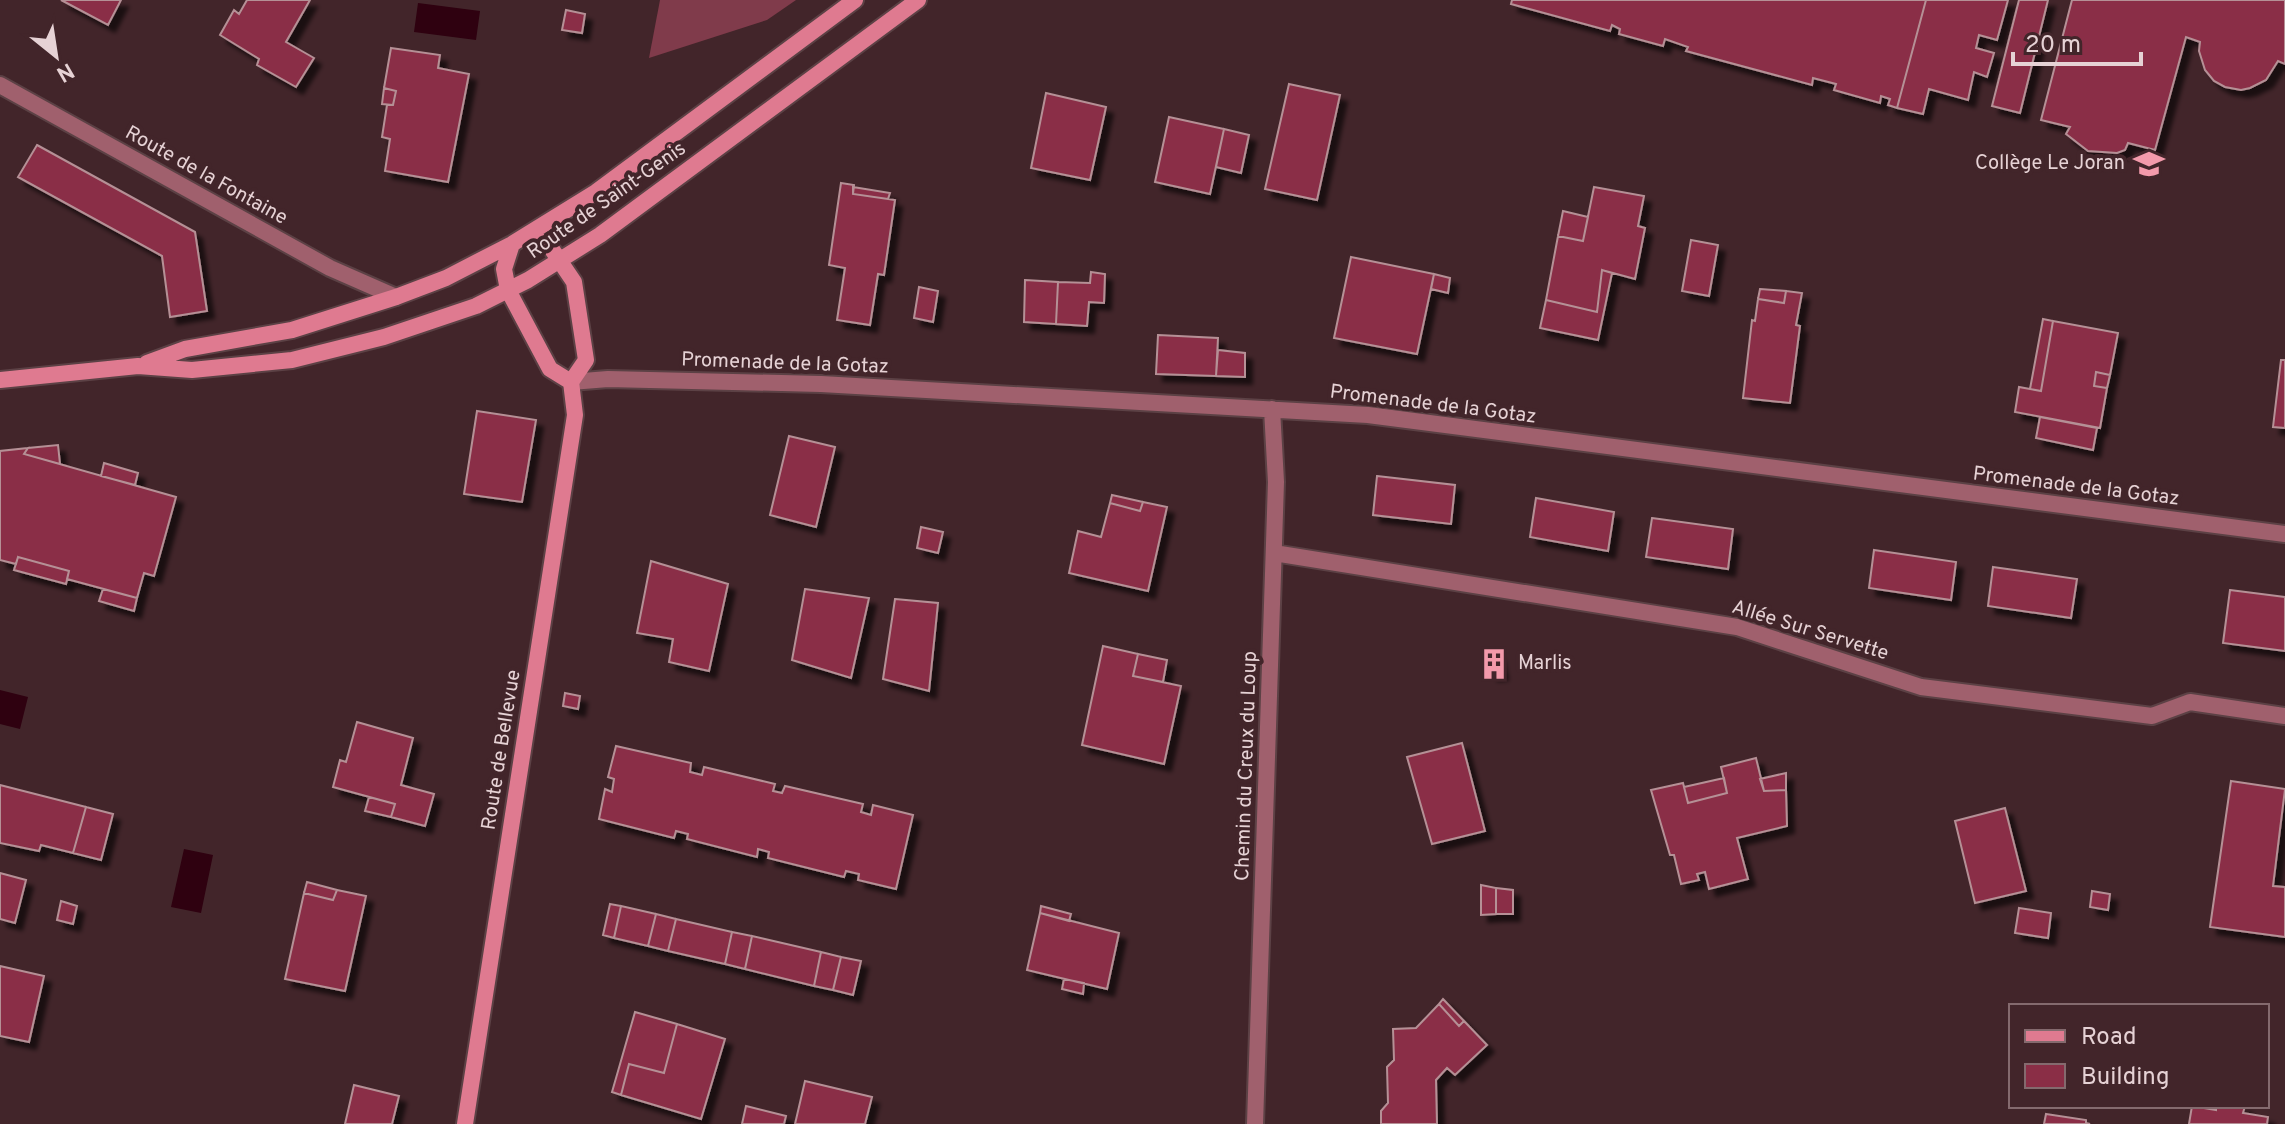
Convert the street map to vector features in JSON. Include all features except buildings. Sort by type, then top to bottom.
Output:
[{"type":"main road","name":"Route de Saint-Genis","points":[[138,366],[185,349],[292,330],[446,278],[520,239],[632,167],[855,0]]},
{"type":"main road","name":"Route de Saint-Genis","points":[[0,380],[138,366],[192,370],[292,360],[384,337],[476,306],[562,260],[600,235],[918,0]]},
{"type":"main road","points":[[562,260],[549,245],[520,239],[504,269],[508,290],[550,369],[571,382]]},
{"type":"main road","name":"Route de Bellevue","points":[[465,1124],[575,415],[571,382],[586,360],[576,288],[562,260]]},
{"type":"street","name":"Route de la Fontaine","points":[[0,85],[330,268],[396,297]]},
{"type":"street","name":"Promenade de la Gotaz","points":[[571,382],[608,379],[821,384],[1368,415],[2285,534]]},
{"type":"street","name":"Chemin du Creux du Loup","points":[[1255,1124],[1276,482],[1272,409]]},
{"type":"street","name":"Allée Sur Servette","points":[[1274,553],[1737,627],[1921,687],[2152,716],[2190,702],[2285,716]]},
{"type":"shaded area","points":[[660,0],[796,0],[767,20],[649,58]]},
{"type":"shaded area","points":[[418,3],[480,11],[476,40],[414,32]]},
{"type":"shaded area","points":[[0,690],[28,697],[20,729],[0,724]]},
{"type":"shaded area","points":[[184,849],[213,855],[201,913],[171,907]]},
{"type":"place","name":"Collège Le Joran","points":[[2149,164]]},
{"type":"place","name":"Marlis","points":[[1494,664]]}]
